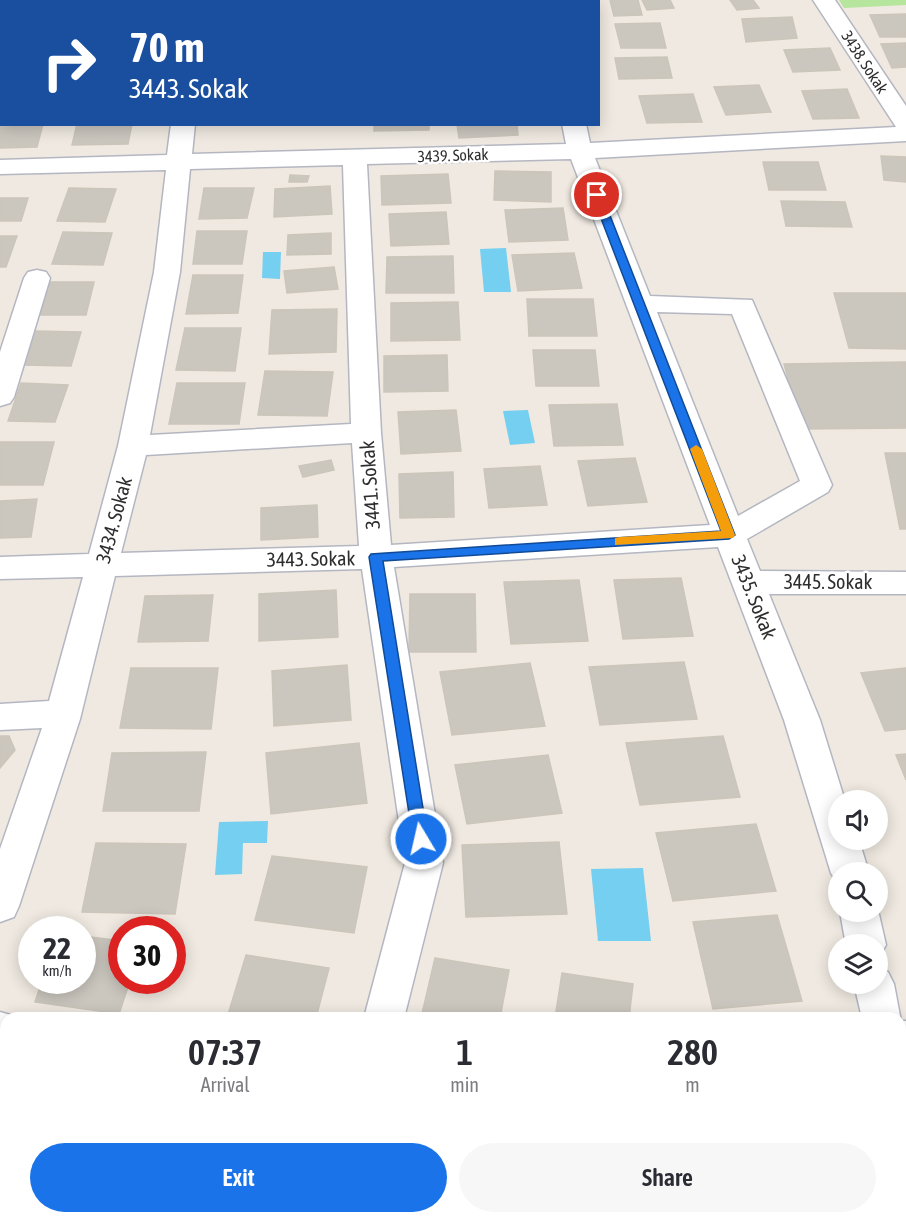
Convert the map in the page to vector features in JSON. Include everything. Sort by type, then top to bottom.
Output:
[{"type":"street","name":"3438. Sokak","points":[[824,0],[884,74],[906,124]]},
{"type":"street","name":"3434. Sokak","points":[[0,906],[63,714],[133,446],[166,272],[183,126]]},
{"type":"street","name":"3439. Sokak","points":[[0,167],[355,158],[577,138],[906,134]]},
{"type":"street","name":"3435. Sokak","points":[[577,138],[802,720],[828,804]]},
{"type":"street","name":"3441. Sokak","points":[[355,158],[366,433],[376,557],[424,862],[386,1012]]},
{"type":"street","points":[[0,397],[37,278]]},
{"type":"street","points":[[642,304],[742,306],[817,485],[729,535]]},
{"type":"street","points":[[133,446],[366,433]]},
{"type":"street","name":"3443. Sokak","points":[[0,568],[376,557],[729,535]]},
{"type":"street","name":"3445. Sokak","points":[[749,582],[906,583]]},
{"type":"street","points":[[0,717],[63,714]]},
{"type":"street","points":[[876,994],[881,1012]]},
{"type":"green space","points":[[839,0],[906,0],[906,5],[844,8]]},
{"type":"water","points":[[506,248],[511,292],[484,292],[480,249]]},
{"type":"water","points":[[263,252],[281,252],[280,279],[262,278]]},
{"type":"water","points":[[528,410],[535,443],[510,445],[503,411]]},
{"type":"water","points":[[268,821],[267,843],[243,843],[242,874],[215,875],[219,822]]},
{"type":"water","points":[[643,868],[651,941],[598,941],[591,869]]},
{"type":"building","points":[[610,0],[638,0],[642,15],[614,16]]},
{"type":"building","points":[[642,0],[670,0],[674,8],[647,10]]},
{"type":"building","points":[[730,0],[753,0],[759,8],[737,10]]},
{"type":"building","points":[[906,14],[906,37],[880,37],[870,15]]},
{"type":"building","points":[[792,17],[797,38],[746,42],[742,19]]},
{"type":"building","points":[[660,23],[666,48],[621,48],[615,24]]},
{"type":"building","points":[[906,43],[906,67],[892,68],[881,44]]},
{"type":"building","points":[[830,48],[840,70],[793,72],[784,50]]},
{"type":"building","points":[[667,57],[672,78],[619,79],[615,58]]},
{"type":"building","points":[[759,85],[771,112],[726,115],[714,87]]},
{"type":"building","points":[[847,89],[859,118],[813,119],[802,91]]},
{"type":"building","points":[[693,94],[702,122],[647,123],[639,96]]},
{"type":"building","points":[[0,126],[42,126],[37,147],[0,148]]},
{"type":"building","points":[[77,126],[132,126],[128,144],[72,145]]},
{"type":"building","points":[[374,126],[429,126],[429,130],[374,131]]},
{"type":"building","points":[[457,126],[517,126],[518,135],[459,138]]},
{"type":"building","points":[[881,156],[906,157],[906,182],[884,180]]},
{"type":"building","points":[[763,162],[818,162],[826,190],[769,190]]},
{"type":"building","points":[[495,171],[551,172],[551,202],[494,200]]},
{"type":"building","points":[[448,174],[451,203],[382,205],[381,176]]},
{"type":"building","points":[[290,175],[309,176],[307,182],[289,182]]},
{"type":"building","points":[[330,186],[332,214],[274,217],[275,189]]},
{"type":"building","points":[[69,188],[116,189],[105,222],[57,221]]},
{"type":"building","points":[[204,188],[254,188],[247,218],[199,219]]},
{"type":"building","points":[[0,198],[28,198],[21,221],[0,221]]},
{"type":"building","points":[[781,201],[845,202],[852,227],[786,226]]},
{"type":"building","points":[[563,208],[568,240],[509,242],[505,210]]},
{"type":"building","points":[[446,212],[449,244],[391,246],[389,214]]},
{"type":"building","points":[[197,231],[247,231],[242,264],[193,264]]},
{"type":"building","points":[[63,232],[112,233],[103,265],[52,264]]},
{"type":"building","points":[[331,233],[331,254],[287,255],[288,235]]},
{"type":"building","points":[[0,236],[17,236],[6,267],[0,267]]},
{"type":"building","points":[[574,253],[582,288],[518,291],[512,255]]},
{"type":"building","points":[[453,256],[454,293],[386,293],[387,257]]},
{"type":"building","points":[[334,267],[338,289],[287,293],[284,271]]},
{"type":"building","points":[[193,275],[243,275],[238,313],[186,314]]},
{"type":"building","points":[[42,282],[94,282],[86,315],[32,315]]},
{"type":"building","points":[[834,293],[906,293],[906,349],[849,348]]},
{"type":"building","points":[[527,299],[593,299],[597,336],[529,336]]},
{"type":"building","points":[[458,302],[460,340],[391,341],[391,303]]},
{"type":"building","points":[[337,309],[336,352],[269,354],[272,310]]},
{"type":"building","points":[[185,328],[241,328],[235,371],[176,370]]},
{"type":"building","points":[[34,331],[81,332],[71,366],[23,365]]},
{"type":"building","points":[[533,350],[595,350],[599,386],[536,386]]},
{"type":"building","points":[[447,355],[448,391],[384,392],[384,356]]},
{"type":"building","points":[[906,362],[906,428],[802,429],[784,364]]},
{"type":"building","points":[[265,371],[333,372],[327,416],[258,415]]},
{"type":"building","points":[[21,383],[68,385],[55,422],[8,421]]},
{"type":"building","points":[[177,383],[245,383],[239,424],[169,424]]},
{"type":"building","points":[[617,404],[623,445],[554,446],[549,405]]},
{"type":"building","points":[[456,410],[461,451],[401,454],[398,412]]},
{"type":"building","points":[[0,442],[54,442],[43,485],[0,485]]},
{"type":"building","points":[[885,453],[906,453],[906,529],[900,529]]},
{"type":"building","points":[[635,458],[647,502],[588,506],[578,461]]},
{"type":"building","points":[[331,460],[334,470],[303,477],[299,466]]},
{"type":"building","points":[[540,466],[547,505],[489,508],[484,469]]},
{"type":"building","points":[[453,472],[454,517],[400,518],[399,474]]},
{"type":"building","points":[[37,499],[31,537],[0,538],[0,501]]},
{"type":"building","points":[[317,505],[318,537],[261,540],[261,508]]},
{"type":"building","points":[[681,578],[693,636],[623,639],[614,580]]},
{"type":"building","points":[[579,580],[588,641],[511,644],[504,582]]},
{"type":"building","points":[[336,590],[338,637],[259,641],[259,594]]},
{"type":"building","points":[[410,594],[475,594],[476,652],[409,652]]},
{"type":"building","points":[[213,595],[208,641],[138,642],[145,596]]},
{"type":"building","points":[[684,662],[697,719],[600,725],[589,667]]},
{"type":"building","points":[[530,663],[545,726],[452,735],[440,672]]},
{"type":"building","points":[[347,665],[351,720],[274,726],[272,671]]},
{"type":"building","points":[[131,668],[218,668],[211,729],[120,728]]},
{"type":"building","points":[[906,668],[906,729],[885,731],[861,673]]},
{"type":"building","points":[[0,736],[9,736],[15,750],[0,768]]},
{"type":"building","points":[[723,736],[740,797],[640,805],[626,743]]},
{"type":"building","points":[[359,743],[367,803],[271,814],[266,753]]},
{"type":"building","points":[[206,752],[199,811],[103,811],[112,753]]},
{"type":"building","points":[[906,754],[906,780],[896,755]]},
{"type":"building","points":[[548,755],[562,813],[467,824],[455,765]]},
{"type":"building","points":[[756,824],[776,891],[673,901],[656,833]]},
{"type":"building","points":[[559,842],[567,914],[466,917],[462,845]]},
{"type":"building","points":[[96,843],[186,844],[175,914],[82,912]]},
{"type":"building","points":[[272,856],[367,867],[354,933],[255,920]]},
{"type":"building","points":[[777,915],[802,1001],[713,1009],[693,922]]},
{"type":"building","points":[[96,938],[108,939],[108,994],[126,994],[120,1012],[35,1002],[38,994],[96,994]]},
{"type":"building","points":[[246,955],[329,968],[318,1012],[229,1012]]},
{"type":"building","points":[[435,958],[509,970],[501,1012],[422,1012]]},
{"type":"building","points":[[562,973],[633,984],[630,1012],[556,1012]]},
{"type":"slow traffic","points":[[620,541],[729,535],[696,449]]},
{"type":"route","points":[[421,839],[376,557],[729,535],[642,304],[597,195]]}]
